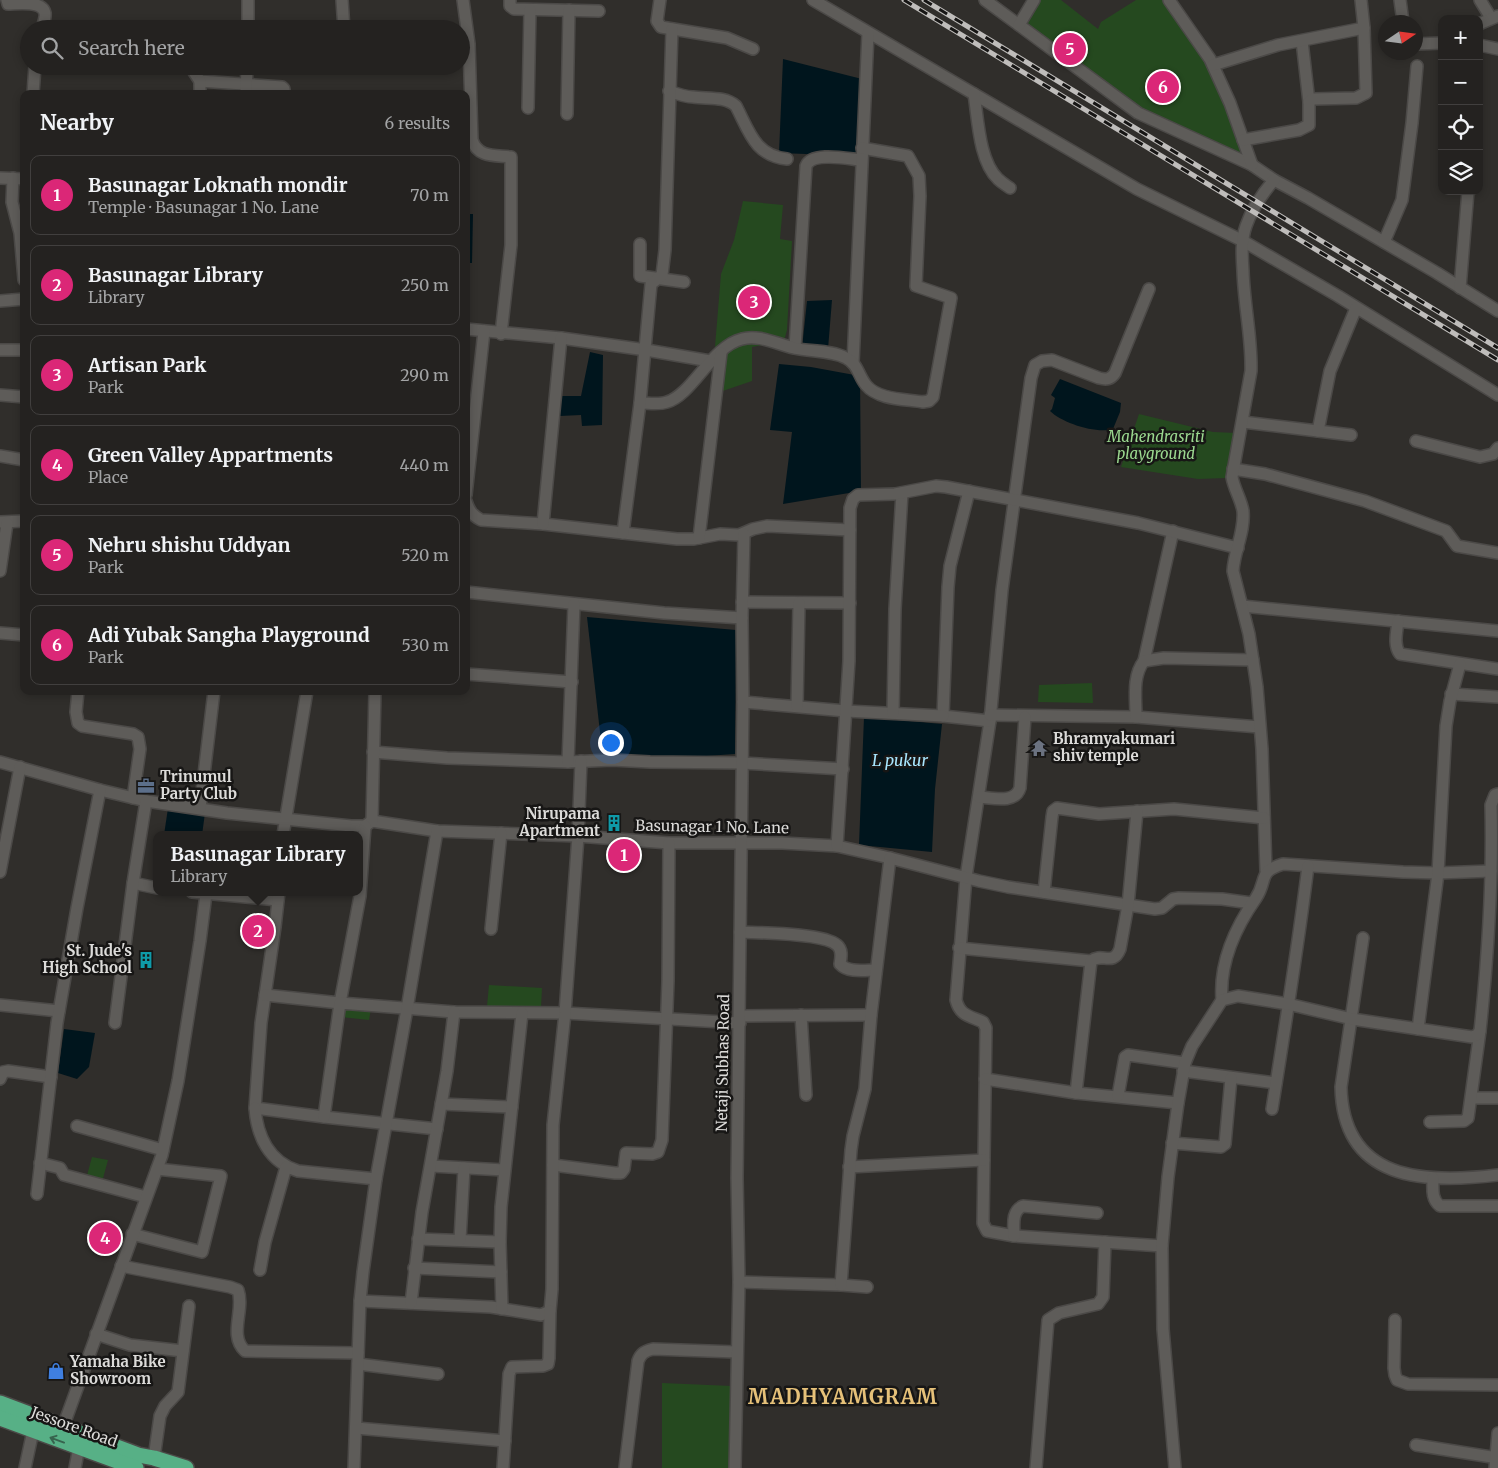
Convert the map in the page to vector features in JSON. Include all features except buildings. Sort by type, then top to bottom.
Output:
[{"type":"highway","points":[[0,1403],[138,1455],[186,1468]]},
{"type":"highway","name":"Jessore Road","points":[[0,1418],[136,1468]]},
{"type":"street","points":[[7,0],[8,4],[38,5],[45,14],[44,20]]},
{"type":"street","points":[[248,0],[248,20]]},
{"type":"street","points":[[342,0],[343,20]]},
{"type":"street","points":[[463,0],[466,20]]},
{"type":"street","points":[[510,0],[512,8],[599,11]]},
{"type":"street","points":[[660,0],[657,21],[661,27],[727,38],[753,49]]},
{"type":"street","points":[[813,0],[1137,189],[1242,241],[1498,395]]},
{"type":"street","points":[[985,0],[1138,113],[1252,165],[1274,180],[1384,242],[1498,311]]},
{"type":"street","points":[[1019,25],[1034,0]]},
{"type":"street","points":[[1169,0],[1210,59],[1230,103],[1252,165]]},
{"type":"street","points":[[1309,102],[1312,99],[1318,98],[1356,98],[1366,93],[1364,28],[1360,0]]},
{"type":"street","points":[[1400,0],[1402,15]]},
{"type":"street","points":[[1480,0],[1494,17]]},
{"type":"street","points":[[528,108],[530,10]]},
{"type":"street","points":[[567,114],[569,10]]},
{"type":"street","points":[[1213,65],[1278,45],[1364,28]]},
{"type":"street","points":[[623,533],[646,350],[651,284],[662,275],[665,250],[672,29]]},
{"type":"street","points":[[853,363],[868,33]]},
{"type":"street","points":[[1243,140],[1300,130],[1309,125],[1309,102],[1302,40]]},
{"type":"street","points":[[1423,44],[1438,43]]},
{"type":"street","points":[[1483,46],[1498,49]]},
{"type":"street","points":[[1384,242],[1402,200],[1417,66]]},
{"type":"street","points":[[33,90],[34,75]]},
{"type":"street","points":[[196,75],[200,80],[200,90]]},
{"type":"street","points":[[246,89],[247,75]]},
{"type":"street","points":[[470,75],[472,140],[478,151],[484,154],[511,157],[511,245],[502,334]]},
{"type":"street","points":[[200,80],[246,89],[282,87],[284,90]]},
{"type":"street","points":[[670,91],[692,97],[732,102],[756,144],[764,152],[776,158],[787,159]]},
{"type":"street","points":[[974,94],[984,154],[991,170],[998,179],[1010,188]]},
{"type":"street","points":[[640,402],[666,403],[681,395],[710,362],[732,343],[750,338],[795,348],[839,355],[853,363],[859,370],[866,385],[881,395],[923,402],[929,401],[933,397],[935,390],[951,298],[916,286],[920,196],[919,176],[908,156],[862,154],[820,157],[808,162],[806,166],[795,348]]},
{"type":"street","points":[[0,178],[18,179],[12,202],[20,233]]},
{"type":"street","points":[[1175,1468],[1163,1329],[1162,1246],[1172,1143],[1178,1103],[1184,1067],[1192,1046],[1222,1000],[1221,975],[1226,958],[1241,920],[1262,887],[1266,871],[1259,727],[1253,660],[1233,571],[1243,520],[1243,510],[1233,485],[1232,477],[1249,386],[1252,355],[1244,288],[1242,241],[1246,224],[1252,211],[1262,194],[1274,180]]},
{"type":"street","points":[[1460,288],[1468,195]]},
{"type":"street","points":[[640,244],[640,276],[684,282]]},
{"type":"street","points":[[1149,289],[1112,378],[1106,380],[1099,378],[1052,360],[1042,361],[1035,365],[1031,378],[1002,590],[990,718],[966,877],[956,1000],[958,1009],[964,1014],[983,1022],[986,1028],[984,1227],[987,1231],[992,1234],[1014,1236],[1162,1246]]},
{"type":"street","points":[[0,300],[20,299]]},
{"type":"street","points":[[1498,304],[1498,311]]},
{"type":"street","points":[[1318,431],[1330,371],[1356,308]]},
{"type":"street","points":[[470,330],[560,338],[646,350],[710,362]]},
{"type":"street","points":[[470,430],[484,332]]},
{"type":"street","points":[[543,524],[560,338]]},
{"type":"street","points":[[0,350],[20,350]]},
{"type":"street","points":[[699,538],[721,353]]},
{"type":"street","points":[[0,394],[20,396]]},
{"type":"street","points":[[1243,422],[1351,435]]},
{"type":"street","points":[[1416,440],[1480,457],[1493,454],[1498,448]]},
{"type":"street","points":[[0,456],[20,459]]},
{"type":"street","points":[[1233,469],[1265,474],[1365,502],[1446,531],[1457,546],[1498,553]]},
{"type":"street","points":[[837,846],[846,711],[850,603],[850,508],[853,499],[858,495],[902,493],[936,486],[1174,531],[1238,548]]},
{"type":"street","points":[[943,716],[950,566],[969,491]]},
{"type":"street","points":[[893,713],[895,609],[902,493]]},
{"type":"street","points":[[470,512],[481,520],[543,524],[677,539],[699,538],[720,534],[739,536],[753,529],[767,526],[850,530]]},
{"type":"street","points":[[0,571],[3,523],[20,521]]},
{"type":"street","points":[[1136,717],[1136,680],[1138,668],[1144,661],[1174,531]]},
{"type":"street","name":"Netaji Subhas Road","points":[[735,1468],[739,1282],[736,1178],[740,1019],[744,534]]},
{"type":"street","points":[[470,592],[664,613],[742,618]]},
{"type":"street","points":[[742,602],[850,603]]},
{"type":"street","points":[[798,706],[800,603]]},
{"type":"street","points":[[568,762],[574,604]]},
{"type":"street","points":[[1242,606],[1498,631]]},
{"type":"street","points":[[1398,621],[1396,643],[1400,654],[1498,670]]},
{"type":"street","points":[[0,633],[20,635]]},
{"type":"street","points":[[1144,661],[1164,658],[1253,660]]},
{"type":"street","points":[[1418,1029],[1438,873],[1445,734],[1451,694],[1460,664]]},
{"type":"street","points":[[470,674],[572,682]]},
{"type":"street","points":[[1451,694],[1498,697]]},
{"type":"street","points":[[78,695],[76,712],[78,723],[82,726],[133,734],[138,737],[140,749],[133,798]]},
{"type":"street","points":[[200,808],[214,695]]},
{"type":"street","points":[[284,831],[306,695]]},
{"type":"street","points":[[363,869],[373,752],[375,695]]},
{"type":"street","points":[[743,702],[846,711],[943,716],[990,718],[1136,717],[1259,727]]},
{"type":"street","points":[[979,797],[1007,799],[1018,794],[1025,717]]},
{"type":"street","points":[[373,752],[447,758],[568,762],[612,760],[742,763],[842,768]]},
{"type":"street","points":[[503,1468],[509,1374],[512,1367],[543,1366],[548,1364],[549,1358],[552,1290],[554,1125],[565,1013],[578,836],[581,761]]},
{"type":"street","name":"Basunagar 1 No. Lane","points":[[0,762],[146,801],[351,826],[368,824],[437,831],[578,836],[669,843],[837,846],[979,881],[1128,905],[1162,908],[1173,899],[1179,898],[1222,899],[1251,903]]},
{"type":"street","points":[[0,872],[20,767]]},
{"type":"street","points":[[37,1194],[60,1011],[77,908],[100,790]]},
{"type":"street","points":[[1430,1122],[1464,1121],[1468,1118],[1472,1098],[1486,968],[1491,871],[1491,805],[1495,795],[1498,794]]},
{"type":"street","points":[[115,1023],[132,883],[146,801]]},
{"type":"street","points":[[1044,892],[1052,817],[1053,811],[1057,808],[1098,814],[1174,809],[1264,818]]},
{"type":"street","points":[[959,948],[1091,961],[1094,958],[1113,959],[1118,956],[1128,905],[1138,812]]},
{"type":"street","points":[[354,1468],[360,1301],[376,1179],[408,1009],[437,831]]},
{"type":"street","points":[[491,929],[501,833]]},
{"type":"street","points":[[553,1165],[621,1173],[624,1169],[626,1152],[646,1154],[658,1152],[662,1140],[667,1018],[669,843]]},
{"type":"street","points":[[841,1285],[853,1136],[865,1089],[871,1015],[890,858]]},
{"type":"street","points":[[1266,871],[1283,864],[1438,873],[1491,871]]},
{"type":"street","points":[[1272,1109],[1299,944],[1308,866]]},
{"type":"street","points":[[132,883],[153,887]]},
{"type":"street","points":[[63,1427],[163,1150],[178,1081],[206,896]]},
{"type":"street","points":[[278,896],[264,995],[255,1108],[261,1138],[268,1150],[286,1167],[298,1171],[376,1179]]},
{"type":"street","points":[[324,1117],[340,1003],[360,896]]},
{"type":"street","points":[[740,932],[798,935],[826,940],[838,946],[841,950],[840,964],[843,967],[848,969],[876,970]]},
{"type":"street","points":[[1363,938],[1341,1087],[1341,1104],[1350,1133],[1370,1158],[1384,1167],[1400,1172],[1433,1178],[1460,1179],[1498,1175]]},
{"type":"street","points":[[1076,1093],[1091,961]]},
{"type":"street","points":[[264,995],[454,1012],[565,1013],[667,1018],[740,1019],[871,1015]]},
{"type":"street","points":[[1222,1000],[1238,996],[1288,1004],[1352,1019],[1472,1037],[1480,1031]]},
{"type":"street","points":[[0,1005],[60,1011]]},
{"type":"street","points":[[411,1304],[418,1239],[447,1071],[454,1012]]},
{"type":"street","points":[[502,1309],[500,1242],[504,1170],[522,1013]]},
{"type":"street","points":[[801,1016],[806,1095]]},
{"type":"street","points":[[1118,1096],[1125,1057],[1128,1055],[1231,1078],[1276,1083]]},
{"type":"street","points":[[0,1079],[3,1072],[8,1071],[51,1077]]},
{"type":"street","points":[[1172,1143],[1221,1147],[1225,1144],[1231,1078]]},
{"type":"street","points":[[985,1079],[1076,1093],[1178,1103]]},
{"type":"street","points":[[1472,1098],[1498,1098]]},
{"type":"street","points":[[441,1104],[512,1107]]},
{"type":"street","points":[[255,1108],[436,1129]]},
{"type":"street","points":[[77,1126],[163,1150]]},
{"type":"street","points":[[850,1167],[984,1160]]},
{"type":"street","points":[[40,1163],[60,1168],[64,1175],[146,1197]]},
{"type":"street","points":[[431,1166],[504,1170]]},
{"type":"street","points":[[260,1270],[265,1242],[286,1167]]},
{"type":"street","points":[[460,1240],[464,1168]]},
{"type":"street","points":[[132,1234],[202,1252],[221,1176],[157,1169]]},
{"type":"street","points":[[1433,1178],[1433,1197],[1440,1206],[1498,1206]]},
{"type":"street","points":[[1014,1236],[1016,1212],[1023,1206],[1097,1213]]},
{"type":"street","points":[[418,1239],[500,1242]]},
{"type":"street","points":[[1036,1468],[1048,1320],[1059,1313],[1098,1304],[1101,1301],[1103,1297],[1105,1242]]},
{"type":"street","points":[[121,1266],[238,1290],[240,1297],[237,1338],[239,1346],[245,1351],[358,1358],[438,1374]]},
{"type":"street","points":[[414,1268],[501,1272]]},
{"type":"street","points":[[739,1282],[868,1287]]},
{"type":"street","points":[[360,1301],[502,1309],[541,1315],[550,1311]]},
{"type":"street","points":[[154,1458],[160,1416],[165,1406],[178,1392],[189,1306]]},
{"type":"street","points":[[1396,1320],[1394,1368],[1398,1380],[1408,1384],[1498,1385]]},
{"type":"street","points":[[96,1334],[130,1345],[183,1351]]},
{"type":"street","points":[[624,1468],[638,1361],[641,1354],[653,1350],[736,1352]]},
{"type":"street","points":[[356,1428],[505,1441]]},
{"type":"street","points":[[25,1468],[33,1431]]},
{"type":"street","points":[[1416,1445],[1497,1461],[1498,1433]]},
{"type":"street","points":[[75,1468],[79,1447]]},
{"type":"green space","points":[[1034,0],[1061,0],[1098,29],[1101,22],[1136,0],[1164,0],[1209,67],[1248,160],[1158,119],[1079,69],[1019,25]]},
{"type":"green space","points":[[743,201],[783,205],[780,239],[792,241],[787,330],[784,341],[752,347],[752,381],[711,395],[721,274],[734,240]]},
{"type":"green space","name":"Mahendrasriti playground","points":[[1139,414],[1213,432],[1236,433],[1226,478],[1198,479],[1121,467]]},
{"type":"green space","points":[[1092,683],[1093,703],[1038,702],[1039,685]]},
{"type":"green space","points":[[489,985],[542,988],[541,1007],[487,1006]]},
{"type":"green space","points":[[342,1009],[371,1009],[369,1020],[341,1017]]},
{"type":"green space","points":[[92,1157],[108,1160],[102,1182],[86,1179]]},
{"type":"green space","points":[[662,1383],[732,1386],[730,1468],[662,1468]]},
{"type":"water","points":[[783,59],[862,79],[860,156],[779,153]]},
{"type":"water","points":[[470,214],[473,214],[472,263],[470,263]]},
{"type":"water","points":[[832,300],[828,349],[802,348],[807,301]]},
{"type":"water","points":[[590,352],[603,355],[602,425],[582,426],[581,415],[560,416],[560,396],[581,396]]},
{"type":"water","points":[[779,364],[811,367],[860,376],[861,491],[783,504],[792,432],[770,430]]},
{"type":"water","points":[[1060,379],[1121,403],[1120,412],[1113,429],[1089,429],[1063,420],[1050,411],[1055,398],[1051,395]]},
{"type":"water","points":[[587,617],[736,630],[735,754],[647,760],[602,750]]},
{"type":"water","name":"L pukur","points":[[864,717],[942,724],[935,789],[932,852],[859,845]]},
{"type":"water","points":[[168,808],[205,813],[203,831],[165,831]]},
{"type":"water","points":[[64,1029],[95,1033],[89,1067],[77,1079],[58,1073]]},
{"type":"railway","points":[[904,0],[1498,360]]},
{"type":"railway","points":[[924,0],[1498,348]]},
{"type":"place","name":"Nehru shishu Uddyan","points":[[1070,49]]},
{"type":"place","name":"Adi Yubak Sangha Playground","points":[[1163,87]]},
{"type":"place","name":"Artisan Park","points":[[754,302]]},
{"type":"place","name":"Bhramyakumari shiv temple","points":[[1039,748]]},
{"type":"place","name":"Trinumul Party Club","points":[[146,786]]},
{"type":"place","name":"Nirupama Apartment","points":[[614,823]]},
{"type":"place","name":"Basunagar Loknath mondir","points":[[624,855]]},
{"type":"place","name":"Basunagar Library","points":[[258,931]]},
{"type":"place","name":"St. Jude's High School","points":[[146,960]]},
{"type":"place","name":"Green Valley Appartments","points":[[105,1238]]},
{"type":"place","name":"Yamaha Bike Showroom","points":[[56,1371]]},
{"type":"district","name":"MADHYAMGRAM","points":[[843,1397]]}]
